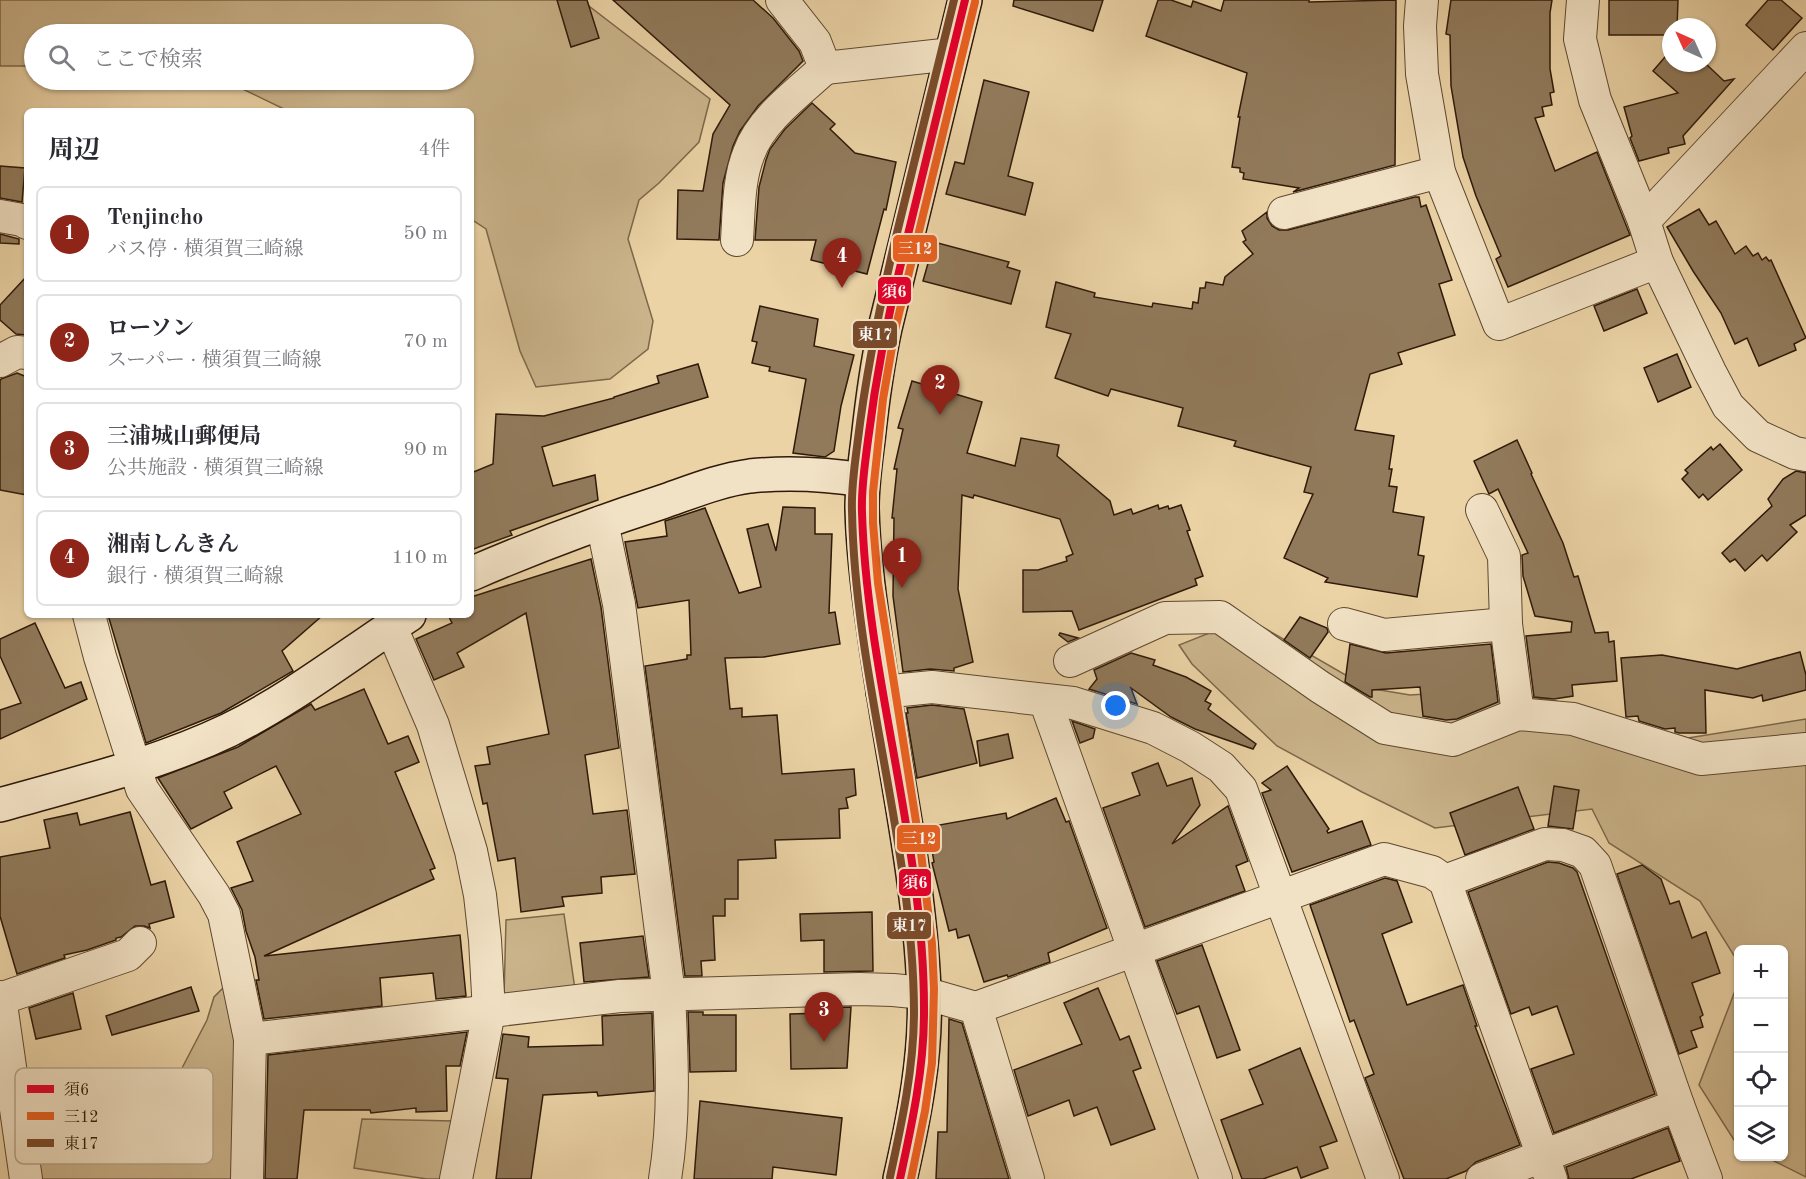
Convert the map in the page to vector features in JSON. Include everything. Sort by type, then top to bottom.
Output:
[{"type":"main road","points":[[900,1179],[915,1105],[922,1052],[924,993],[914,888],[867,584],[862,509],[863,480],[876,376],[885,328],[965,0]]},
{"type":"street","points":[[782,0],[815,42],[825,68]]},
{"type":"street","points":[[1422,0],[1420,26],[1422,74],[1439,172],[1499,324],[1657,262]]},
{"type":"street","points":[[1583,0],[1580,39],[1595,100],[1644,221],[1657,262],[1728,406],[1758,436],[1795,453],[1806,454]]},
{"type":"street","points":[[1644,221],[1806,48]]},
{"type":"street","points":[[737,240],[740,193],[749,152],[770,119],[825,68],[952,54]]},
{"type":"street","points":[[1284,213],[1439,172]]},
{"type":"street","points":[[0,216],[24,221]]},
{"type":"street","points":[[0,361],[17,352],[24,353]]},
{"type":"street","points":[[474,573],[602,522],[748,476],[822,474],[863,480]]},
{"type":"street","points":[[1482,510],[1504,556],[1506,624],[1518,714]]},
{"type":"street","points":[[602,522],[619,604],[669,994],[672,1051],[671,1108],[665,1179]]},
{"type":"street","points":[[1070,661],[1165,618],[1220,616],[1320,687],[1385,728],[1453,740],[1518,714],[1573,719],[1701,759],[1806,749]]},
{"type":"street","points":[[90,618],[142,789],[214,895],[224,915],[250,1039],[247,1179]]},
{"type":"street","points":[[0,805],[135,768],[180,752],[229,730],[267,710],[400,621],[471,851],[480,895],[485,940],[489,1012],[456,1179]]},
{"type":"street","points":[[1344,624],[1384,635],[1506,624]]},
{"type":"street","points":[[882,692],[932,687],[1073,704],[1153,728],[1190,747],[1221,767],[1241,789],[1383,1179]]},
{"type":"street","points":[[1045,700],[1216,1179]]},
{"type":"street","points":[[1445,880],[1545,844],[1563,845],[1583,852],[1595,865],[1706,1179]]},
{"type":"street","points":[[250,1039],[620,996],[859,989],[924,993],[976,1008],[1384,859],[1432,872],[1445,880],[1547,1167]]},
{"type":"street","points":[[15,1102],[0,998],[128,955],[140,943]]},
{"type":"street","points":[[976,1008],[1028,1179]]},
{"type":"street","points":[[1482,1179],[1547,1167],[1678,1105]]},
{"type":"street","points":[[24,1164],[26,1179]]},
{"type":"shaded area","points":[[0,0],[581,0],[710,99],[699,142],[639,200],[628,239],[653,321],[648,349],[610,379],[536,387],[520,351],[486,229],[474,221],[474,108],[282,108],[245,90],[474,90],[474,24],[24,24],[24,66],[0,66]]},
{"type":"shaded area","points":[[1247,618],[1368,688],[1410,695],[1490,690],[1556,701],[1688,738],[1806,719],[1806,1177],[1774,1161],[1788,1161],[1788,945],[1734,945],[1734,956],[1700,901],[1609,843],[1592,809],[1435,828],[1277,746],[1192,664],[1179,645]]},
{"type":"shaded area","points":[[564,914],[576,996],[504,997],[506,920]]},
{"type":"shaded area","points":[[229,982],[239,1035],[231,1179],[41,1179],[39,1164],[213,1164],[213,1068],[182,1068],[207,1020],[214,997]]},
{"type":"shaded area","points":[[1734,993],[1734,1140],[1699,1085]]},
{"type":"shaded area","points":[[362,1119],[453,1121],[444,1179],[427,1179],[354,1168]]},
{"type":"building","points":[[557,0],[587,0],[599,38],[571,47]]},
{"type":"building","points":[[613,0],[753,0],[773,18],[799,51],[803,61],[758,106],[740,131],[733,146],[723,183],[719,240],[677,239],[678,190],[703,191],[713,134],[730,105]]},
{"type":"building","points":[[1014,0],[1103,0],[1093,31],[1013,6]]},
{"type":"building","points":[[1158,0],[1171,0],[1191,7],[1193,1],[1221,11],[1224,0],[1309,0],[1309,2],[1396,0],[1395,165],[1293,192],[1299,188],[1243,179],[1244,173],[1240,172],[1240,168],[1232,167],[1240,117],[1238,117],[1247,73],[1146,36]]},
{"type":"building","points":[[1451,0],[1552,0],[1550,69],[1554,92],[1550,93],[1552,105],[1542,107],[1544,116],[1535,118],[1555,171],[1597,152],[1630,235],[1508,287],[1496,259],[1501,256],[1476,196],[1463,157],[1451,86],[1450,35],[1446,34]]},
{"type":"building","points":[[1609,0],[1678,0],[1677,18],[1662,18],[1662,35],[1609,35]]},
{"type":"building","points":[[1768,0],[1781,0],[1802,18],[1773,50],[1746,25]]},
{"type":"building","points":[[1662,60],[1662,72],[1714,72],[1724,81],[1734,79],[1683,136],[1685,144],[1668,148],[1669,153],[1639,161],[1630,138],[1632,136],[1624,107],[1678,93],[1653,71]]},
{"type":"building","points":[[984,80],[1029,92],[1008,176],[1033,183],[1025,215],[946,194],[955,162],[964,164]]},
{"type":"building","points":[[812,103],[835,124],[830,129],[855,153],[896,162],[886,210],[884,209],[867,274],[811,260],[816,240],[755,240],[759,187],[770,149],[785,129]]},
{"type":"building","points":[[0,166],[24,168],[22,202],[0,198]]},
{"type":"building","points":[[1419,197],[1421,207],[1426,205],[1452,280],[1439,284],[1455,335],[1398,353],[1402,364],[1370,374],[1355,430],[1394,436],[1389,469],[1392,469],[1389,486],[1397,487],[1393,512],[1424,517],[1418,555],[1424,556],[1417,597],[1325,582],[1328,578],[1284,558],[1313,494],[1304,492],[1311,467],[1234,446],[1236,441],[1178,426],[1183,408],[1111,389],[1108,396],[1055,378],[1071,334],[1046,327],[1056,282],[1095,293],[1094,297],[1152,307],[1153,303],[1192,309],[1193,302],[1198,303],[1200,288],[1205,288],[1206,282],[1223,285],[1225,277],[1253,254],[1243,242],[1246,240],[1242,231],[1267,212],[1267,218],[1272,226],[1279,230],[1288,230]]},
{"type":"building","points":[[1699,209],[1709,225],[1716,221],[1735,254],[1746,246],[1753,256],[1758,253],[1762,260],[1766,257],[1769,261],[1771,260],[1806,338],[1794,344],[1796,350],[1759,366],[1747,338],[1735,344],[1721,313],[1667,227]]},
{"type":"building","points":[[0,234],[19,239],[19,244],[0,243]]},
{"type":"building","points":[[934,242],[1009,262],[1007,267],[1020,271],[1011,304],[923,281]]},
{"type":"building","points":[[24,279],[24,335],[16,334],[0,320],[0,305]]},
{"type":"building","points":[[1637,289],[1647,313],[1604,331],[1594,306]]},
{"type":"building","points":[[760,306],[818,319],[814,346],[854,355],[841,406],[834,451],[825,457],[793,453],[806,379],[769,371],[770,367],[752,363],[757,342],[752,341]]},
{"type":"building","points":[[1677,354],[1691,387],[1658,402],[1644,368]]},
{"type":"building","points":[[698,364],[708,397],[542,447],[553,486],[595,475],[598,500],[510,531],[512,535],[474,549],[474,472],[493,464],[496,414],[544,416],[614,398],[659,383],[657,376]]},
{"type":"building","points":[[17,373],[24,376],[24,494],[0,490],[1,379]]},
{"type":"building","points":[[912,381],[982,402],[967,453],[1015,466],[1021,438],[1059,445],[1057,456],[1110,501],[1114,515],[1131,509],[1133,514],[1158,505],[1159,509],[1168,506],[1169,509],[1181,505],[1190,530],[1187,531],[1203,576],[1195,579],[1197,585],[1079,630],[1072,611],[1023,612],[1023,570],[1038,570],[1067,561],[1066,557],[1073,554],[1060,519],[974,495],[973,498],[962,495],[958,589],[973,662],[954,668],[954,671],[930,669],[903,672],[893,596],[894,518],[892,518],[897,469],[894,469],[903,429],[898,428]]},
{"type":"building","points":[[1517,440],[1563,543],[1574,577],[1578,576],[1595,633],[1608,632],[1609,642],[1614,641],[1617,681],[1572,685],[1573,696],[1554,699],[1534,697],[1526,636],[1571,632],[1572,622],[1535,616],[1523,576],[1522,555],[1528,553],[1498,489],[1489,494],[1474,461]]},
{"type":"building","points":[[1720,444],[1742,470],[1708,500],[1703,494],[1699,498],[1682,479],[1688,473],[1685,470],[1711,447],[1713,450]]},
{"type":"building","points":[[1796,471],[1806,473],[1806,515],[1790,525],[1797,532],[1767,561],[1762,555],[1745,571],[1735,559],[1730,562],[1722,553],[1772,506],[1768,499],[1783,479]]},
{"type":"building","points":[[783,507],[815,508],[815,534],[832,534],[829,613],[835,612],[840,644],[764,657],[725,658],[730,709],[742,708],[742,717],[777,715],[782,774],[854,769],[856,795],[846,798],[848,808],[839,809],[840,838],[775,840],[776,858],[738,860],[738,899],[725,899],[725,916],[713,916],[715,960],[701,961],[702,976],[685,976],[645,666],[687,659],[687,655],[691,655],[689,600],[638,608],[625,542],[667,536],[665,521],[705,508],[739,593],[761,587],[747,529],[768,524],[776,551]]},
{"type":"building","points":[[591,559],[601,607],[619,748],[585,755],[593,814],[627,810],[635,874],[601,877],[602,893],[562,897],[564,906],[521,912],[515,858],[498,861],[487,803],[483,804],[475,766],[490,764],[487,747],[549,734],[526,613],[457,653],[464,667],[434,680],[416,639],[452,623],[450,618],[474,618],[474,596]]},
{"type":"building","points":[[1300,617],[1327,628],[1328,632],[1310,658],[1284,640]]},
{"type":"building","points":[[109,618],[320,618],[282,651],[293,671],[221,713],[146,743]]},
{"type":"building","points":[[35,623],[65,688],[81,682],[87,699],[0,739],[0,710],[21,703],[0,656],[0,639]]},
{"type":"building","points":[[1060,633],[1078,638],[1068,642],[1059,635]]},
{"type":"building","points":[[1350,644],[1386,653],[1491,644],[1498,702],[1457,719],[1446,720],[1423,716],[1420,687],[1372,690],[1372,697],[1370,697],[1345,682]]},
{"type":"building","points":[[1800,652],[1806,675],[1806,690],[1763,701],[1762,695],[1753,698],[1705,690],[1706,733],[1679,733],[1675,732],[1675,728],[1665,729],[1639,721],[1638,716],[1626,717],[1621,658],[1662,655],[1737,669]]},
{"type":"building","points":[[1131,653],[1155,660],[1153,665],[1186,677],[1211,691],[1205,701],[1211,704],[1208,709],[1256,744],[1253,749],[1195,729],[1171,717],[1131,688],[1137,704],[1089,689],[1097,679],[1094,670]]},
{"type":"building","points":[[364,689],[388,744],[408,736],[419,762],[395,772],[435,868],[430,870],[434,879],[264,956],[460,935],[466,996],[436,999],[433,973],[380,978],[382,1006],[264,1019],[256,980],[259,980],[255,957],[242,910],[231,888],[253,881],[237,842],[301,814],[276,766],[224,792],[232,808],[191,829],[158,778],[238,747],[311,704],[315,710]]},
{"type":"building","points":[[932,705],[964,709],[977,763],[917,778],[907,708]]},
{"type":"building","points":[[1072,721],[1095,729],[1093,738],[1080,743]]},
{"type":"building","points":[[1008,734],[1013,758],[980,766],[977,741]]},
{"type":"building","points":[[1158,763],[1167,786],[1192,778],[1200,805],[1172,844],[1228,806],[1248,861],[1236,866],[1245,891],[1145,927],[1103,808],[1140,795],[1132,773]]},
{"type":"building","points":[[1287,766],[1329,829],[1328,833],[1362,821],[1371,845],[1292,872],[1262,793],[1271,790],[1262,783]]},
{"type":"building","points":[[1554,786],[1579,790],[1573,829],[1548,826]]},
{"type":"building","points":[[1518,787],[1534,829],[1465,855],[1450,813]]},
{"type":"building","points":[[1056,798],[1066,822],[1069,821],[1107,928],[1048,953],[1050,962],[1008,977],[1007,975],[984,982],[969,935],[958,938],[956,929],[949,931],[932,863],[934,862],[928,827],[1006,813],[1007,819]]},
{"type":"building","points":[[130,812],[151,885],[165,881],[174,917],[149,924],[150,928],[135,926],[116,940],[64,955],[65,958],[17,974],[0,916],[0,857],[50,848],[44,820],[77,813],[80,825]]},
{"type":"building","points":[[1548,862],[1559,863],[1577,872],[1655,1094],[1554,1133],[1531,1069],[1574,1054],[1557,1006],[1532,1015],[1529,1007],[1511,1014],[1468,892]]},
{"type":"building","points":[[1642,865],[1661,879],[1670,904],[1679,901],[1692,938],[1706,932],[1720,973],[1692,983],[1703,1015],[1700,1017],[1703,1027],[1691,1031],[1697,1047],[1679,1054],[1617,874]]},
{"type":"building","points":[[1385,878],[1397,881],[1412,922],[1382,934],[1407,1005],[1463,985],[1477,1026],[1475,1026],[1520,1145],[1476,1162],[1466,1171],[1446,1179],[1404,1179],[1365,1078],[1374,1074],[1354,1020],[1350,1022],[1310,905]]},
{"type":"building","points":[[872,912],[873,971],[824,972],[824,940],[801,941],[800,914]]},
{"type":"building","points":[[643,936],[649,977],[584,982],[580,943]]},
{"type":"building","points":[[1202,945],[1240,1050],[1217,1058],[1199,1006],[1177,1014],[1157,961]]},
{"type":"building","points":[[191,987],[199,1011],[112,1035],[106,1016]]},
{"type":"building","points":[[1098,988],[1120,1040],[1129,1036],[1141,1068],[1133,1071],[1155,1129],[1111,1145],[1097,1107],[1074,1116],[1069,1100],[1028,1116],[1014,1070],[1082,1044],[1064,1003]]},
{"type":"building","points":[[73,993],[81,1029],[36,1039],[29,1008]]},
{"type":"building","points":[[851,1007],[847,1068],[791,1069],[790,1014],[825,1013],[825,1008]]},
{"type":"building","points":[[688,1012],[703,1012],[703,1015],[736,1015],[736,1071],[690,1072]]},
{"type":"building","points":[[652,1013],[654,1091],[598,1096],[597,1092],[543,1095],[531,1179],[496,1179],[508,1079],[496,1078],[503,1034],[529,1037],[528,1047],[603,1045],[602,1016]]},
{"type":"building","points":[[949,1019],[962,1023],[1009,1179],[936,1179],[938,1132],[947,1132]]},
{"type":"building","points":[[467,1032],[460,1066],[446,1066],[447,1111],[416,1112],[416,1108],[371,1113],[370,1110],[304,1110],[297,1179],[265,1179],[268,1055]]},
{"type":"building","points":[[1300,1048],[1337,1141],[1320,1147],[1328,1168],[1301,1178],[1297,1167],[1263,1179],[1242,1179],[1221,1120],[1263,1104],[1249,1070]]},
{"type":"building","points":[[700,1101],[842,1118],[836,1175],[773,1167],[772,1179],[694,1179]]},
{"type":"building","points":[[1668,1128],[1680,1161],[1631,1179],[1569,1179],[1566,1167]]},
{"type":"transit line","name":"東17","points":[[890,1177],[903,1115],[912,1053],[914,1011],[911,948],[895,823],[863,636],[855,574],[852,493],[861,414],[878,317],[954,0]]},
{"type":"transit line","name":"須6","points":[[900,1179],[920,1076],[924,1013],[922,950],[906,825],[874,637],[866,575],[862,494],[871,416],[888,322],[965,0]]},
{"type":"transit line","name":"三12","points":[[911,1179],[932,1063],[934,989],[932,944],[921,853],[878,583],[873,492],[883,399],[895,330],[975,2]]},
{"type":"place","name":"湘南しんきん","points":[[842,288]]},
{"type":"place","name":"ローソン","points":[[940,415]]},
{"type":"place","name":"Tenjincho","points":[[902,588]]},
{"type":"place","name":"三浦城山郵便局","points":[[824,1042]]}]
